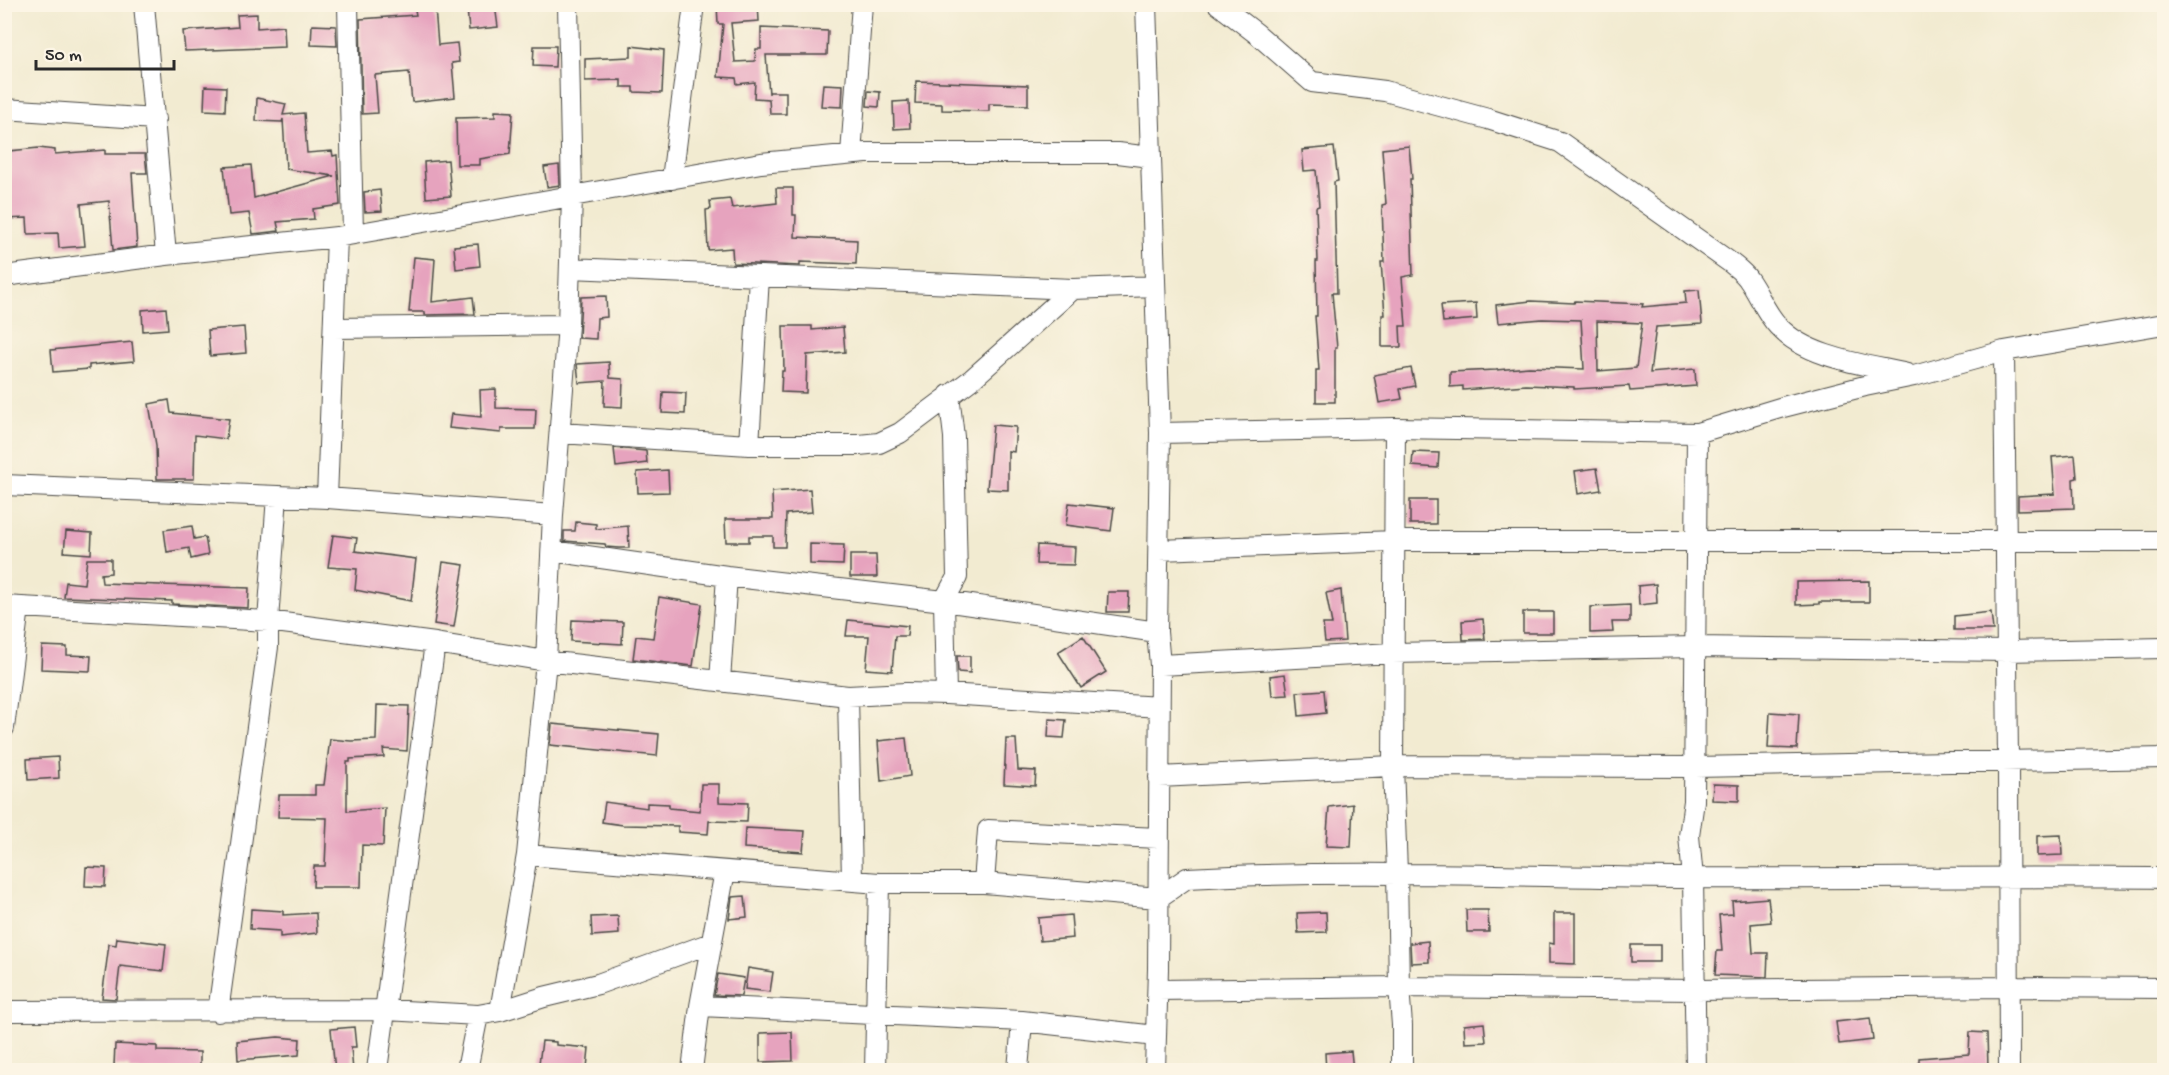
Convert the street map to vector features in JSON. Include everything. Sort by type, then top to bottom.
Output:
[{"type":"street","points":[[144,4],[166,255]]},
{"type":"street","points":[[327,498],[335,328],[345,236],[348,4]]},
{"type":"street","points":[[500,1011],[527,855],[546,661],[553,515],[568,325],[570,268],[572,197],[568,4]]},
{"type":"street","points":[[672,179],[694,4]]},
{"type":"street","points":[[851,154],[862,4]]},
{"type":"street","points":[[1146,4],[1160,433],[1157,632],[1160,665],[1158,990],[1155,1071]]},
{"type":"street","points":[[1218,4],[1257,34],[1312,82],[1385,91],[1488,118],[1560,142],[1731,263],[1747,277],[1767,312],[1778,327],[1791,338],[1827,355],[1914,376]]},
{"type":"street","points":[[4,109],[155,119]]},
{"type":"street","points":[[4,276],[166,255],[345,236],[760,163],[851,154],[1119,153],[1150,157]]},
{"type":"street","points":[[570,268],[1073,289],[1154,286]]},
{"type":"street","points":[[749,445],[759,277]]},
{"type":"street","points":[[560,433],[749,445],[879,443],[900,434],[972,379],[1073,289]]},
{"type":"street","points":[[1160,433],[1395,428],[1697,433],[1864,386],[1914,376],[2004,351],[2164,324]]},
{"type":"street","points":[[335,328],[568,325]]},
{"type":"street","points":[[2004,351],[2009,1071]]},
{"type":"street","points":[[946,694],[944,601],[957,577],[954,437],[949,395]]},
{"type":"street","points":[[1395,428],[1393,766],[1398,872],[1402,1071]]},
{"type":"street","points":[[1696,1071],[1693,878],[1689,836],[1694,801],[1695,767],[1697,433]]},
{"type":"street","points":[[4,485],[327,498],[553,515]]},
{"type":"street","points":[[218,1012],[268,647],[277,496]]},
{"type":"street","points":[[1159,550],[1394,541],[2164,541]]},
{"type":"street","points":[[552,551],[727,576],[944,601],[1157,632]]},
{"type":"street","points":[[720,681],[727,576]]},
{"type":"street","points":[[4,728],[12,606],[268,621],[435,643],[546,661],[848,696],[906,693],[946,694],[1160,707]]},
{"type":"street","points":[[377,1071],[435,643]]},
{"type":"street","points":[[1160,665],[1393,653],[1696,647],[2007,651],[2164,648]]},
{"type":"street","points":[[848,696],[852,880]]},
{"type":"street","points":[[1159,777],[1393,766],[1695,767],[2164,758]]},
{"type":"street","points":[[984,883],[988,830],[1158,838]]},
{"type":"street","points":[[527,855],[879,883],[984,883],[1158,897],[1187,878],[1398,872],[1693,878],[2008,876],[2164,878]]},
{"type":"street","points":[[692,1071],[700,1006],[725,871]]},
{"type":"street","points":[[875,1071],[879,883]]},
{"type":"street","points":[[4,1011],[386,1010],[478,1015],[598,984],[711,943]]},
{"type":"street","points":[[1158,990],[1399,987],[1695,990],[2164,988]]},
{"type":"street","points":[[700,1006],[1022,1021],[1156,1036]]},
{"type":"street","points":[[467,1071],[478,1015]]},
{"type":"street","points":[[1018,1071],[1022,1021]]},
{"type":"building","points":[[717,4],[758,4],[759,21],[731,23],[735,62],[755,61],[756,49],[761,49],[761,28],[828,31],[827,55],[766,55],[769,94],[769,92],[786,92],[786,114],[770,114],[769,99],[754,98],[755,82],[737,84],[736,78],[718,77],[723,24],[718,24]]},
{"type":"building","points":[[495,5],[498,27],[469,30],[467,8]]},
{"type":"building","points":[[435,8],[438,45],[457,43],[459,62],[452,63],[455,97],[412,102],[409,72],[375,75],[378,113],[362,114],[360,19],[416,15],[415,10]]},
{"type":"building","points":[[257,14],[257,28],[284,26],[285,47],[185,51],[183,31],[238,27],[237,15]]},
{"type":"building","points":[[312,25],[336,26],[337,46],[311,45]]},
{"type":"building","points":[[534,46],[556,46],[555,67],[533,66]]},
{"type":"building","points":[[631,46],[664,50],[662,93],[633,92],[633,87],[621,87],[621,80],[585,81],[585,59],[631,57]]},
{"type":"building","points":[[916,81],[1028,85],[1028,105],[989,104],[989,111],[942,110],[942,104],[915,103]]},
{"type":"building","points":[[823,84],[843,85],[842,107],[821,106]]},
{"type":"building","points":[[205,86],[226,87],[225,111],[204,110]]},
{"type":"building","points":[[868,91],[880,92],[879,107],[867,106]]},
{"type":"building","points":[[257,98],[286,104],[283,115],[304,113],[307,153],[332,151],[333,156],[337,155],[340,205],[313,209],[314,219],[277,222],[279,231],[253,234],[249,213],[229,215],[224,167],[251,165],[254,198],[334,176],[286,169],[283,119],[282,122],[256,121]]},
{"type":"building","points":[[909,101],[910,128],[894,129],[893,102]]},
{"type":"building","points":[[495,111],[513,112],[510,154],[480,159],[480,165],[457,165],[456,118],[495,117]]},
{"type":"building","points":[[1409,146],[1412,179],[1410,179],[1413,275],[1402,277],[1406,326],[1400,326],[1401,347],[1382,347],[1382,315],[1385,315],[1381,262],[1384,262],[1382,205],[1386,204],[1382,149]]},
{"type":"building","points":[[1334,147],[1338,181],[1334,182],[1337,293],[1332,293],[1337,348],[1335,348],[1335,402],[1316,402],[1316,370],[1319,370],[1315,316],[1317,316],[1316,261],[1318,261],[1316,207],[1319,206],[1316,170],[1304,171],[1302,150]]},
{"type":"building","points":[[39,148],[55,150],[55,154],[105,150],[105,154],[145,154],[147,173],[132,173],[137,247],[113,250],[109,201],[81,204],[85,246],[59,248],[58,233],[28,234],[27,218],[4,219],[4,169],[10,169],[9,151]]},
{"type":"building","points":[[448,160],[451,196],[426,198],[424,162]]},
{"type":"building","points":[[559,165],[560,185],[547,187],[544,167]]},
{"type":"building","points":[[776,188],[793,188],[793,215],[796,215],[795,237],[857,240],[856,264],[800,262],[800,266],[733,263],[732,248],[708,250],[706,210],[711,209],[710,201],[730,199],[732,208],[777,203]]},
{"type":"building","points":[[380,190],[382,211],[365,212],[364,192]]},
{"type":"building","points":[[478,244],[480,266],[456,269],[454,246]]},
{"type":"building","points":[[414,257],[435,259],[432,302],[473,297],[475,314],[425,315],[425,312],[409,312]]},
{"type":"building","points":[[1699,290],[1702,324],[1656,327],[1650,373],[1695,369],[1696,386],[1630,391],[1629,386],[1574,389],[1574,387],[1526,385],[1463,390],[1463,386],[1450,387],[1450,372],[1529,367],[1584,369],[1581,320],[1542,319],[1498,323],[1496,305],[1531,301],[1574,303],[1575,301],[1643,304],[1642,307],[1686,303],[1685,291]],"holes":[[[1597,321],[1642,323],[1636,368],[1598,371]]]},
{"type":"building","points":[[606,296],[607,317],[597,318],[596,339],[579,338],[581,297]]},
{"type":"building","points":[[1476,303],[1477,319],[1443,322],[1441,305]]},
{"type":"building","points":[[166,308],[168,329],[143,331],[142,310]]},
{"type":"building","points":[[783,326],[812,326],[812,330],[843,327],[845,352],[807,355],[806,393],[781,392],[782,371],[784,371]]},
{"type":"building","points":[[244,327],[246,353],[210,356],[208,330]]},
{"type":"building","points":[[132,342],[134,361],[89,365],[89,369],[53,372],[51,350]]},
{"type":"building","points":[[609,362],[610,378],[623,379],[622,407],[604,406],[605,381],[579,383],[577,364]]},
{"type":"building","points":[[1411,368],[1415,386],[1400,389],[1402,399],[1379,403],[1374,375]]},
{"type":"building","points":[[496,389],[496,408],[536,409],[535,429],[501,429],[501,433],[449,428],[451,414],[481,417],[480,390]]},
{"type":"building","points":[[663,392],[686,393],[685,414],[662,413]]},
{"type":"building","points":[[169,400],[171,413],[229,419],[226,439],[195,435],[194,479],[157,479],[156,445],[149,404]]},
{"type":"building","points":[[993,425],[1016,427],[1014,452],[1008,451],[1008,490],[987,489]]},
{"type":"building","points":[[614,448],[646,451],[647,463],[616,467]]},
{"type":"building","points":[[1413,452],[1439,453],[1438,468],[1412,466]]},
{"type":"building","points":[[2075,455],[2077,478],[2073,479],[2074,508],[2018,510],[2018,496],[2055,494],[2052,457]]},
{"type":"building","points":[[1597,468],[1601,490],[1578,494],[1575,471]]},
{"type":"building","points":[[668,470],[669,492],[638,493],[637,472]]},
{"type":"building","points":[[810,489],[812,512],[786,514],[785,547],[773,547],[773,536],[749,536],[749,542],[726,542],[725,519],[773,519],[772,492]]},
{"type":"building","points":[[1410,500],[1436,500],[1436,524],[1410,524]]},
{"type":"building","points":[[1069,503],[1114,508],[1111,531],[1066,525]]},
{"type":"building","points":[[576,522],[596,524],[596,529],[628,526],[629,548],[564,541],[564,531],[575,531]]},
{"type":"building","points":[[192,526],[194,539],[205,537],[208,555],[191,559],[189,548],[167,552],[164,530]]},
{"type":"building","points":[[66,531],[92,533],[91,554],[64,552]]},
{"type":"building","points":[[333,535],[357,538],[355,551],[416,559],[411,601],[355,590],[357,569],[328,567]]},
{"type":"building","points":[[810,544],[844,545],[843,565],[810,564]]},
{"type":"building","points":[[1037,545],[1075,547],[1074,565],[1036,564]]},
{"type":"building","points":[[850,555],[876,555],[877,577],[850,577]]},
{"type":"building","points":[[87,559],[111,559],[111,573],[101,574],[102,583],[249,588],[248,608],[172,604],[172,601],[64,597],[66,582],[84,584]]},
{"type":"building","points":[[443,562],[464,565],[454,627],[434,624]]},
{"type":"building","points":[[1869,581],[1869,602],[1819,602],[1819,604],[1796,605],[1796,582]]},
{"type":"building","points":[[1656,584],[1657,603],[1639,605],[1638,586]]},
{"type":"building","points":[[1341,590],[1345,641],[1325,642],[1323,624],[1332,624],[1326,593]]},
{"type":"building","points":[[1108,592],[1129,592],[1128,612],[1107,612]]},
{"type":"building","points":[[659,597],[702,604],[693,666],[633,659],[636,636],[653,638]]},
{"type":"building","points":[[1630,605],[1630,622],[1612,622],[1613,632],[1590,633],[1590,607]]},
{"type":"building","points":[[1523,612],[1553,612],[1553,633],[1523,633]]},
{"type":"building","points":[[1991,612],[1993,630],[1954,630],[1954,616]]},
{"type":"building","points":[[1483,619],[1485,639],[1463,640],[1462,621]]},
{"type":"building","points":[[572,620],[623,622],[622,644],[571,641]]},
{"type":"building","points":[[848,620],[908,626],[907,636],[895,636],[892,671],[866,669],[869,636],[846,636]]},
{"type":"building","points":[[1083,636],[1106,672],[1081,688],[1058,652]]},
{"type":"building","points":[[42,646],[67,647],[67,655],[91,656],[90,671],[41,669]]},
{"type":"building","points":[[957,656],[970,656],[970,673],[958,672]]},
{"type":"building","points":[[1285,674],[1288,695],[1272,696],[1270,676]]},
{"type":"building","points":[[1324,690],[1326,713],[1299,716],[1297,692]]},
{"type":"building","points":[[377,705],[409,706],[407,751],[383,749],[384,757],[350,759],[350,762],[347,762],[347,811],[385,808],[383,846],[362,845],[361,887],[313,887],[314,866],[325,866],[327,818],[278,817],[279,795],[315,795],[315,785],[324,785],[330,739],[376,740]]},
{"type":"building","points":[[1770,712],[1799,714],[1797,749],[1768,748]]},
{"type":"building","points":[[1049,719],[1066,720],[1064,738],[1048,737]]},
{"type":"building","points":[[552,724],[659,734],[657,756],[550,745]]},
{"type":"building","points":[[906,738],[910,776],[881,781],[878,741]]},
{"type":"building","points":[[1006,739],[1016,739],[1018,770],[1036,771],[1035,786],[1004,784]]},
{"type":"building","points":[[58,757],[59,778],[28,780],[27,759]]},
{"type":"building","points":[[701,784],[719,784],[719,802],[748,803],[747,822],[709,821],[708,834],[678,832],[678,826],[623,825],[602,822],[605,802],[647,808],[647,803],[669,804],[669,808],[700,811]]},
{"type":"building","points":[[1713,784],[1739,785],[1739,801],[1712,800]]},
{"type":"building","points":[[1353,804],[1351,847],[1326,846],[1329,807]]},
{"type":"building","points":[[745,828],[805,831],[803,852],[744,848]]},
{"type":"building","points":[[2061,835],[2062,855],[2037,856],[2037,836]]},
{"type":"building","points":[[86,867],[106,868],[105,887],[85,886]]},
{"type":"building","points":[[745,896],[747,917],[729,919],[732,897]]},
{"type":"building","points":[[1768,898],[1771,922],[1751,924],[1753,953],[1768,953],[1767,977],[1715,975],[1717,951],[1722,951],[1719,915],[1733,914],[1732,901]]},
{"type":"building","points":[[251,909],[283,911],[283,915],[316,913],[317,933],[280,937],[280,931],[250,929]]},
{"type":"building","points":[[1466,910],[1488,910],[1489,932],[1467,932]]},
{"type":"building","points":[[1326,912],[1327,932],[1298,933],[1297,913]]},
{"type":"building","points":[[1554,913],[1575,913],[1575,964],[1549,963],[1549,943],[1554,944]]},
{"type":"building","points":[[1071,915],[1073,938],[1040,941],[1038,918]]},
{"type":"building","points":[[618,916],[619,934],[592,936],[591,917]]},
{"type":"building","points":[[117,938],[166,944],[163,971],[120,966],[116,999],[102,998],[109,944],[116,945]]},
{"type":"building","points":[[1428,941],[1429,962],[1411,963],[1410,943]]},
{"type":"building","points":[[1631,945],[1660,945],[1660,962],[1631,962]]},
{"type":"building","points":[[748,968],[773,972],[770,992],[745,989]]},
{"type":"building","points":[[718,974],[744,978],[741,996],[714,995]]},
{"type":"building","points":[[1870,1018],[1873,1040],[1839,1044],[1836,1022]]},
{"type":"building","points":[[1484,1023],[1486,1042],[1465,1043],[1464,1025]]},
{"type":"building","points":[[354,1027],[356,1047],[351,1047],[353,1071],[335,1071],[331,1029]]},
{"type":"building","points":[[792,1032],[793,1061],[760,1062],[760,1033]]},
{"type":"building","points":[[1970,1032],[1987,1033],[1988,1068],[1958,1069],[1958,1071],[1919,1070],[1919,1058],[1969,1054]]},
{"type":"building","points":[[278,1037],[300,1039],[299,1055],[238,1060],[237,1041]]},
{"type":"building","points":[[542,1041],[556,1042],[556,1045],[589,1048],[587,1068],[575,1067],[575,1071],[538,1071]]},
{"type":"building","points":[[115,1044],[157,1046],[157,1051],[200,1052],[200,1071],[129,1071],[129,1067],[114,1066]]},
{"type":"building","points":[[1351,1051],[1353,1071],[1326,1071],[1325,1053]]}]
